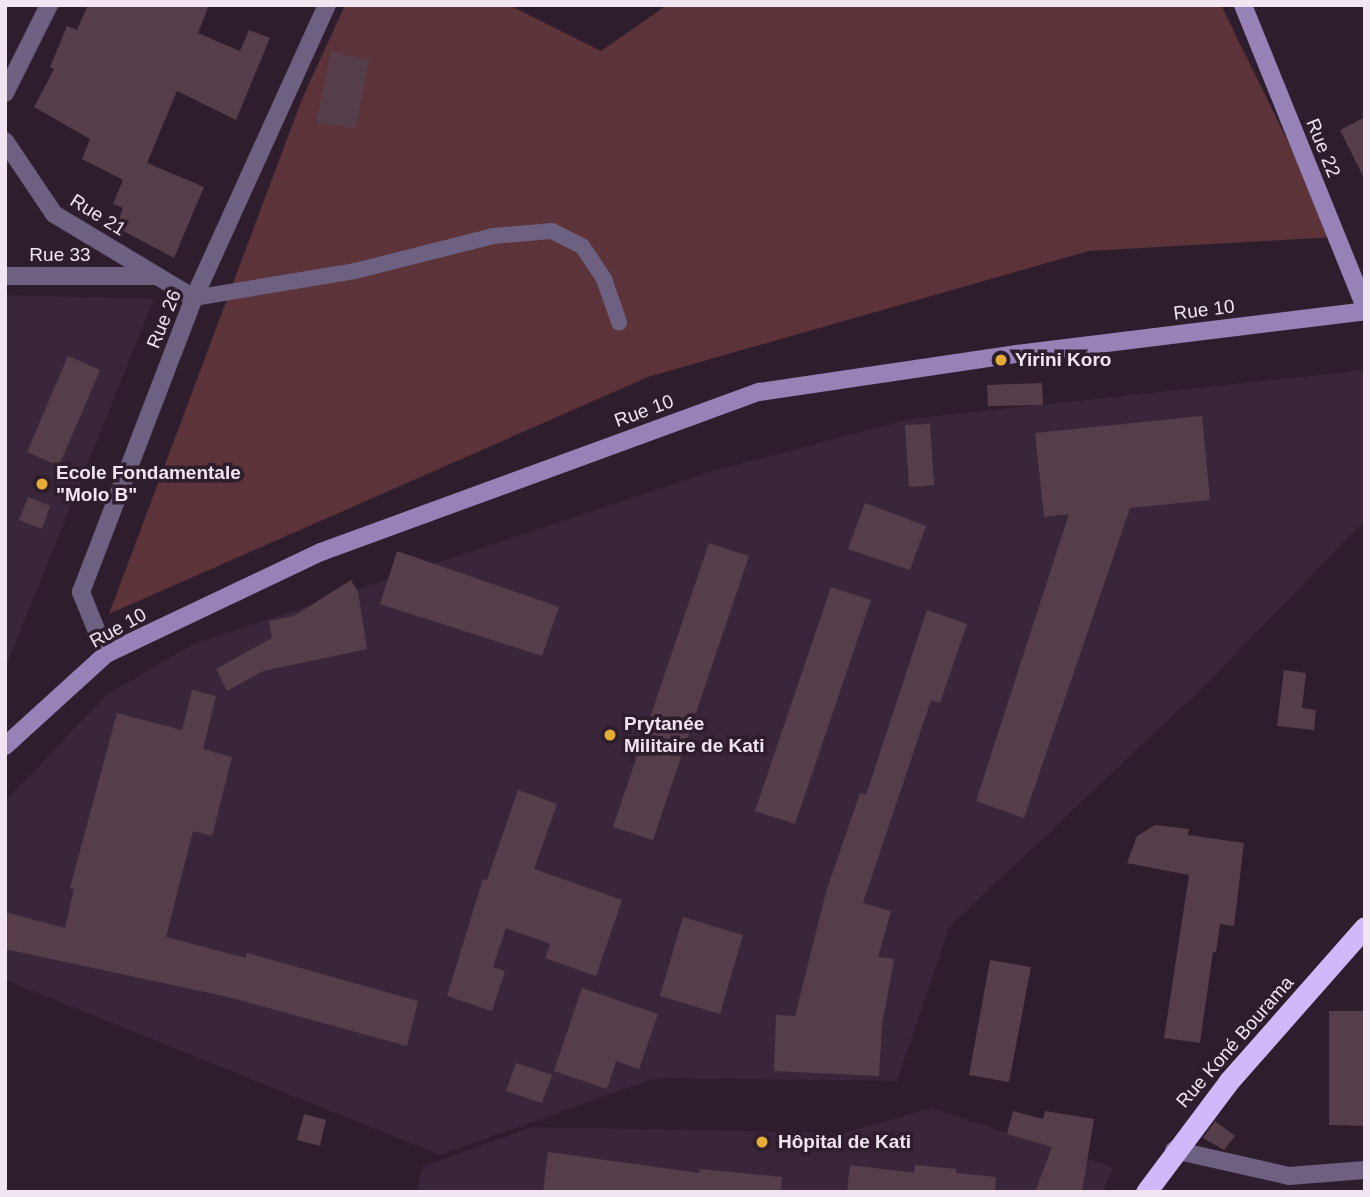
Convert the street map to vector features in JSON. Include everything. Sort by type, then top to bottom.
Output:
[{"type":"highway","name":"Rue Koné Bourama","points":[[1146,1192],[1174,1150],[1365,927]]},
{"type":"main road","name":"Rue 22","points":[[1242,5],[1365,309]]},
{"type":"main road","name":"Rue 10","points":[[5,746],[106,654],[321,552],[759,392],[1017,354],[1365,309]]},
{"type":"street","points":[[5,93],[50,5]]},
{"type":"street","name":"Rue 26","points":[[106,654],[80,592],[194,298],[327,5]]},
{"type":"street","name":"Rue 21","points":[[5,141],[54,214],[194,298]]},
{"type":"street","name":"Rue 33","points":[[5,276],[157,276]]},
{"type":"street","points":[[1174,1150],[1289,1176],[1365,1170]]},
{"type":"lane","points":[[194,298],[355,271],[493,236],[552,231],[582,246],[604,279],[619,322]]},
{"type":"shaded area","points":[[345,5],[509,5],[601,51],[667,5],[1221,5],[1335,237],[1089,251],[648,377],[109,614],[302,99]]},
{"type":"shaded area","name":"Ecole Fondamentale \"Molo B\"","points":[[5,295],[154,299],[5,669]]},
{"type":"shaded area","name":"Prytanée Militaire de Kati","points":[[1365,370],[1365,521],[1201,689],[950,926],[897,1081],[656,1078],[440,1155],[5,980],[5,802],[105,696],[191,645],[716,470],[910,419]]},
{"type":"shaded area","name":"Hôpital de Kati","points":[[931,1108],[1113,1167],[1103,1192],[417,1192],[422,1167],[531,1127],[844,1133]]},
{"type":"building","points":[[88,5],[209,5],[198,33],[240,51],[249,30],[270,38],[236,120],[177,91],[147,163],[204,187],[174,258],[116,227],[123,208],[113,204],[123,180],[82,159],[90,139],[34,107],[54,69],[50,67],[67,26],[77,30]]},
{"type":"building","points":[[331,51],[369,60],[356,128],[316,123]]},
{"type":"building","points":[[1365,117],[1365,180],[1340,130]]},
{"type":"building","points":[[68,356],[100,370],[59,466],[27,452]]},
{"type":"building","points":[[1042,383],[1043,405],[988,406],[987,385]]},
{"type":"building","points":[[1202,416],[1210,500],[1130,508],[1024,818],[976,801],[1069,514],[1044,517],[1035,433]]},
{"type":"building","points":[[930,424],[934,485],[909,487],[905,425]]},
{"type":"building","points":[[28,497],[50,506],[42,529],[19,520]]},
{"type":"building","points":[[865,503],[926,526],[910,570],[848,549]]},
{"type":"building","points":[[709,543],[749,556],[653,840],[613,827]]},
{"type":"building","points":[[397,551],[559,607],[542,656],[380,604]]},
{"type":"building","points":[[351,580],[358,592],[367,649],[263,671],[227,691],[216,669],[272,638],[269,621],[294,616]]},
{"type":"building","points":[[831,587],[871,600],[795,824],[755,811]]},
{"type":"building","points":[[927,610],[967,624],[940,703],[931,700],[863,903],[891,911],[878,957],[894,959],[882,1026],[879,1076],[774,1071],[776,1015],[795,1016],[826,892],[860,793],[866,795]]},
{"type":"building","points":[[1284,670],[1306,673],[1302,708],[1316,710],[1314,730],[1277,726]]},
{"type":"building","points":[[192,690],[216,696],[203,749],[232,757],[212,836],[193,831],[166,937],[246,958],[247,953],[418,1001],[407,1046],[228,997],[5,949],[5,912],[65,928],[74,889],[70,888],[117,713],[182,730]]},
{"type":"building","points":[[518,790],[557,804],[534,869],[622,900],[596,976],[545,958],[550,944],[506,928],[493,967],[505,971],[492,1011],[447,996],[483,879],[487,880]]},
{"type":"building","points":[[1155,825],[1189,829],[1188,835],[1244,843],[1234,926],[1220,924],[1216,952],[1213,952],[1200,1043],[1164,1038],[1189,875],[1127,863],[1137,836]]},
{"type":"building","points":[[683,917],[743,935],[720,1014],[660,996]]},
{"type":"building","points":[[990,960],[1031,967],[1009,1082],[969,1075]]},
{"type":"building","points":[[582,988],[658,1014],[639,1069],[616,1061],[607,1089],[554,1071]]},
{"type":"building","points":[[1329,1011],[1365,1011],[1365,1126],[1329,1125]]},
{"type":"building","points":[[516,1063],[552,1075],[542,1103],[506,1091]]},
{"type":"building","points":[[1013,1111],[1043,1119],[1045,1111],[1094,1119],[1082,1192],[1035,1192],[1052,1147],[1007,1134]]},
{"type":"building","points":[[304,1114],[326,1120],[320,1146],[297,1140]]},
{"type":"building","points":[[1215,1121],[1235,1136],[1224,1150],[1203,1138]]},
{"type":"building","points":[[548,1152],[699,1173],[700,1169],[782,1177],[781,1192],[543,1192]]},
{"type":"building","points":[[850,1165],[914,1173],[915,1165],[956,1169],[956,1173],[996,1177],[995,1192],[847,1192]]},
{"type":"place","name":"Yirini Koro","points":[[1001,360]]},
{"type":"place","name":"Ecole Fondamentale \"Molo B\"","points":[[42,484]]},
{"type":"place","name":"Prytanée Militaire de Kati","points":[[610,735]]},
{"type":"place","name":"Hôpital de Kati","points":[[762,1142]]}]
